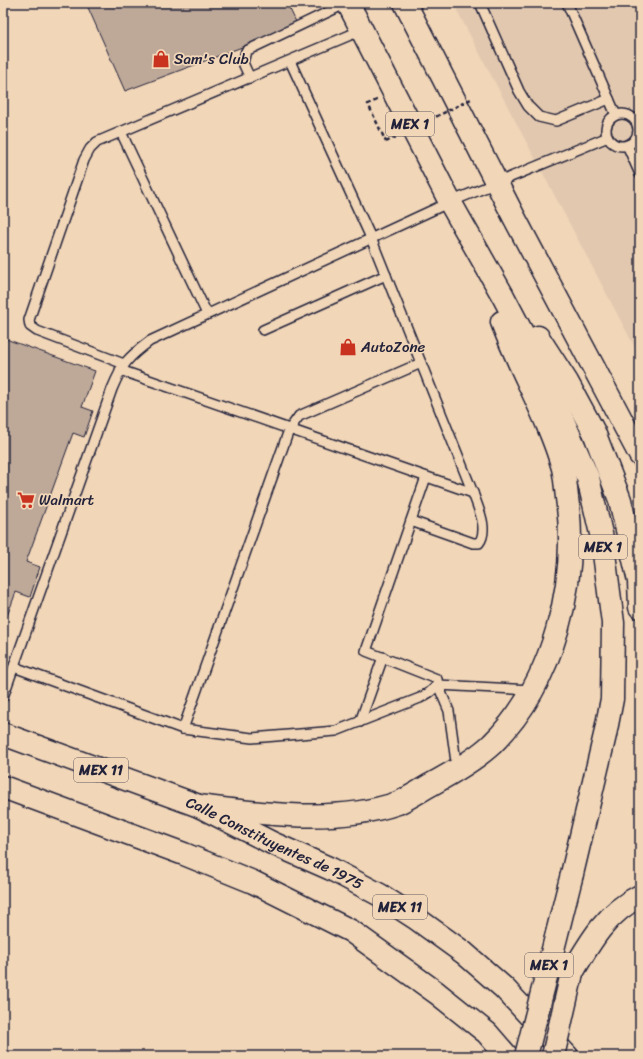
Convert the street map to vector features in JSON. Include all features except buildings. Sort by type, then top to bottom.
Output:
[{"type":"main road","name":"MEX 1","points":[[347,3],[472,244],[503,296],[548,387],[588,478],[602,538],[613,624],[612,699],[572,874],[526,1056]]},
{"type":"main road","points":[[405,3],[497,182],[634,436],[640,455]]},
{"type":"main road","points":[[472,244],[536,334],[567,382],[594,432],[620,500],[639,581],[640,607]]},
{"type":"main road","points":[[199,806],[264,814],[326,814],[362,811],[399,802],[457,770],[492,744],[524,705],[533,690],[552,647],[568,580],[571,526],[563,468],[540,408],[504,327],[472,244]]},
{"type":"main road","name":"Calle Constituyentes de 1975","points":[[3,734],[199,806],[272,843],[331,869],[380,895],[417,918],[464,953],[504,988],[567,1056]]},
{"type":"main road","name":"MEX 11","points":[[3,787],[184,854],[253,882],[351,931],[437,993],[487,1033],[507,1056]]},
{"type":"main road","points":[[553,1056],[572,973],[591,941],[607,920],[625,903],[640,896]]},
{"type":"lane","points":[[250,78],[243,63],[246,51],[347,3]]},
{"type":"lane","points":[[480,3],[519,91],[528,106],[539,117],[556,121],[609,99]]},
{"type":"lane","points":[[567,3],[616,115]]},
{"type":"lane","points":[[362,30],[97,142],[90,149],[84,160],[29,320],[30,326],[37,331],[122,367],[289,430],[473,493]]},
{"type":"lane","points":[[290,61],[371,238],[473,493],[483,528],[483,537],[479,543],[412,521]]},
{"type":"lane","points":[[624,114],[631,116],[639,126],[637,138],[627,145],[616,146],[610,142],[606,127],[610,120],[616,115],[624,114]]},
{"type":"lane","points":[[121,132],[207,314]]},
{"type":"lane","points":[[3,697],[112,389],[122,367],[131,354],[150,341],[450,202],[608,137]]},
{"type":"lane","points":[[627,145],[640,174]]},
{"type":"lane","points":[[263,330],[386,275]]},
{"type":"lane","points":[[183,729],[289,430],[299,416],[421,363]]},
{"type":"lane","points":[[426,477],[366,651],[437,679],[449,711],[457,770]]},
{"type":"lane","points":[[360,722],[383,657]]},
{"type":"lane","points":[[14,667],[183,729],[252,738],[336,731],[420,698],[438,685],[533,690]]},
{"type":"path","points":[[393,92],[368,104],[386,142],[473,98]]},
{"type":"shaded area","points":[[453,3],[640,3],[640,357]]},
{"type":"place","name":"Sam's Club","points":[[161,59]]},
{"type":"place","name":"AutoZone","points":[[348,347]]},
{"type":"place","name":"Walmart","points":[[26,500]]}]
